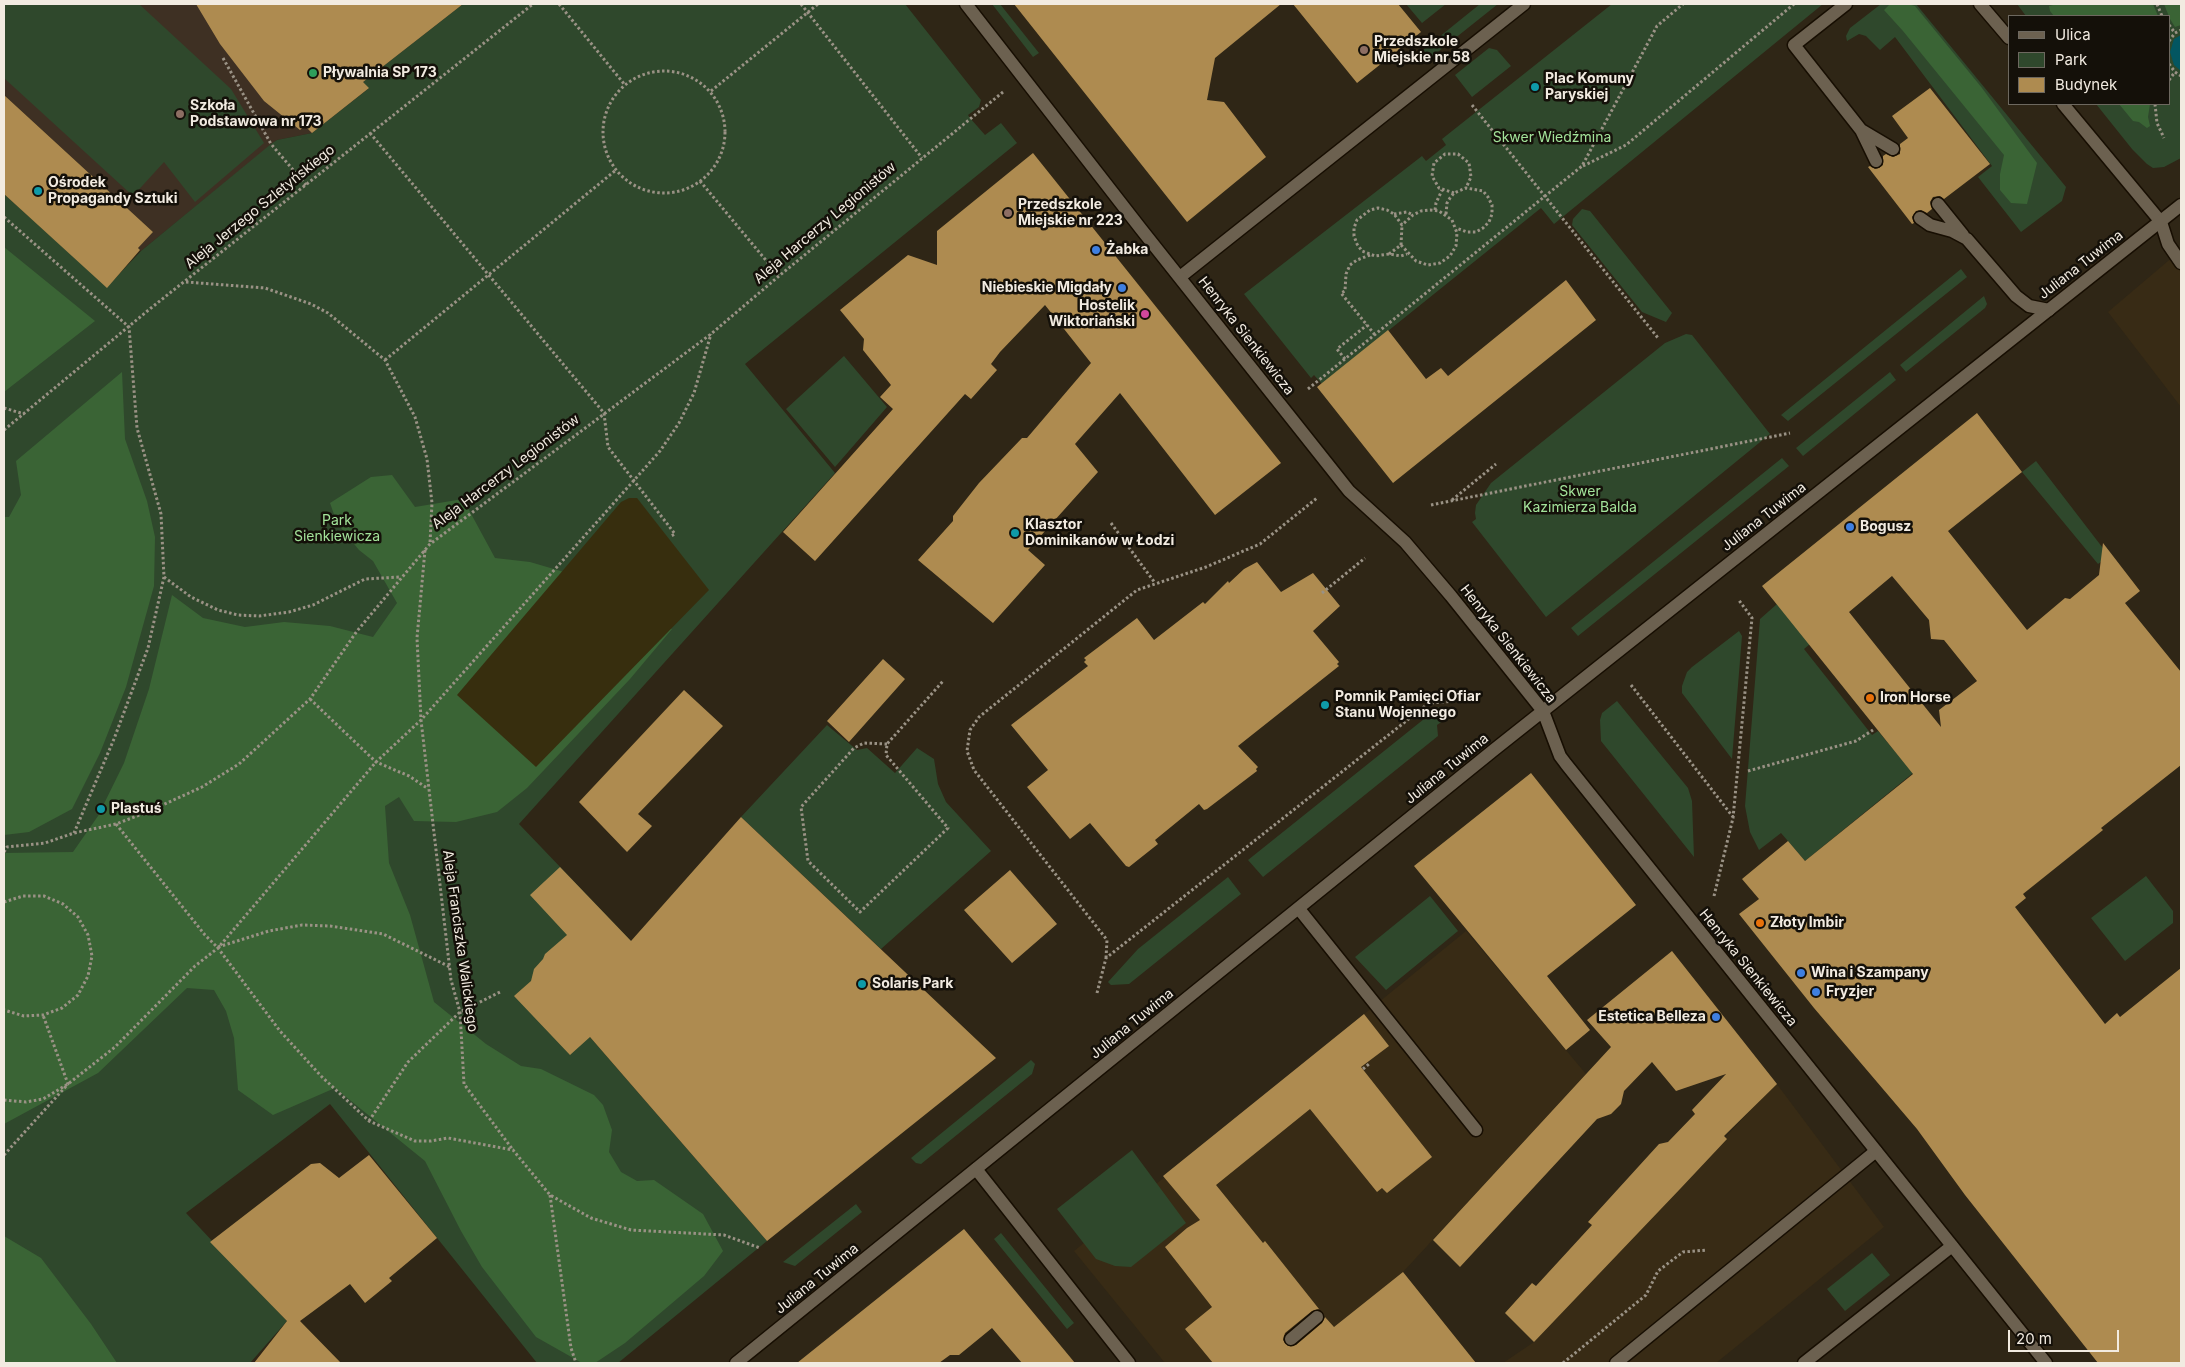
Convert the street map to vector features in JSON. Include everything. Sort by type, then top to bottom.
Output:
[{"type":"street","name":"Henryka Sienkiewicza","points":[[966,4],[1140,229],[1350,491],[1405,542],[1543,711],[1560,756],[1566,764],[2046,1363]]},
{"type":"street","points":[[1180,277],[1524,4]]},
{"type":"street","points":[[1846,4],[1794,45],[1861,130],[1876,161]]},
{"type":"street","points":[[1980,4],[2008,37]]},
{"type":"street","points":[[2064,105],[2161,222],[2168,244],[2181,263]]},
{"type":"street","points":[[1861,130],[1893,149]]},
{"type":"street","points":[[1938,204],[2016,296],[2030,306],[2049,310]]},
{"type":"street","name":"Juliana Tuwima","points":[[736,1363],[1543,711],[2181,205]]},
{"type":"street","points":[[1920,218],[1930,225],[1952,231],[1967,239]]},
{"type":"street","points":[[1299,909],[1476,1130]]},
{"type":"street","points":[[1616,1363],[1876,1151]]},
{"type":"street","points":[[976,1169],[1129,1363]]},
{"type":"street","points":[[1804,1363],[1952,1246]]},
{"type":"street","points":[[1291,1339],[1317,1317]]},
{"type":"path","name":"Aleja Jerzego Szletyńskiego","points":[[4,430],[370,133],[533,4]]},
{"type":"path","points":[[559,4],[624,85]]},
{"type":"path","points":[[801,4],[922,158]]},
{"type":"path","points":[[711,91],[818,4]]},
{"type":"path","points":[[1582,166],[1657,26],[1683,4]]},
{"type":"path","points":[[1308,389],[1582,166],[1626,145],[1754,39],[1780,11],[1794,4]]},
{"type":"path","points":[[2170,27],[2175,33]]},
{"type":"path","points":[[2170,40],[2175,33],[2181,30]]},
{"type":"path","points":[[223,58],[271,144],[306,185]]},
{"type":"path","points":[[2170,65],[2181,76]]},
{"type":"path","points":[[660,70],[678,72],[696,79],[711,91],[722,109],[726,129],[723,150],[714,168],[700,181],[682,190],[664,193],[646,190],[630,182],[616,170],[607,153],[603,135],[605,117],[612,99],[624,85],[641,75],[660,70]]},
{"type":"path","points":[[2170,79],[2175,72]]},
{"type":"path","name":"Aleja Harcerzy Legionistów","points":[[4,852],[5,847],[46,843],[74,833],[116,824],[145,813],[202,786],[239,764],[310,699],[357,631],[400,577],[430,544],[711,334],[1023,76]]},
{"type":"path","points":[[1472,105],[1658,338]]},
{"type":"path","points":[[2154,105],[2157,123],[2164,138]]},
{"type":"path","points":[[370,133],[604,413],[608,447],[675,534],[672,536]]},
{"type":"path","points":[[1454,193],[1442,190],[1434,183],[1432,170],[1434,162],[1439,157],[1452,152],[1465,158],[1469,163],[1471,177],[1466,188]]},
{"type":"path","points":[[385,360],[616,170]]},
{"type":"path","points":[[700,181],[779,276]]},
{"type":"path","points":[[1402,225],[1413,215],[1421,211],[1435,210],[1446,215],[1456,228],[1467,232],[1476,232],[1489,222],[1492,214],[1492,205],[1482,191],[1466,188],[1454,193],[1447,203],[1446,215]]},
{"type":"path","points":[[1435,210],[1442,190]]},
{"type":"path","points":[[1370,255],[1362,251],[1357,244],[1354,228],[1357,220],[1370,210],[1387,210],[1394,214],[1402,225],[1401,245],[1407,254],[1422,264],[1440,263],[1454,251],[1457,240],[1456,228]]},
{"type":"path","points":[[1394,214],[1406,212],[1413,215]]},
{"type":"path","points":[[4,217],[129,328],[137,428],[161,514],[164,577],[144,657],[114,739],[74,833]]},
{"type":"path","points":[[1389,254],[1401,245]]},
{"type":"path","points":[[1375,335],[1342,293],[1345,291],[1346,274],[1350,265],[1370,255],[1389,254],[1401,256],[1407,254]]},
{"type":"path","points":[[186,282],[265,288],[311,304],[328,313],[385,360],[415,417],[427,458],[432,503],[430,544]]},
{"type":"path","points":[[1345,359],[1337,349],[1367,325]]},
{"type":"path","points":[[4,1100],[26,1102],[43,1099],[68,1084],[115,1047],[195,966],[218,948],[376,762],[421,720],[660,451],[679,423],[694,393],[711,334]]},
{"type":"path","points":[[4,408],[24,414]]},
{"type":"path","points":[[1431,505],[1790,433]]},
{"type":"path","points":[[1451,501],[1496,464]]},
{"type":"path","points":[[1096,993],[1106,958],[1107,940],[984,786],[974,770],[967,751],[970,730],[978,717],[1137,590],[1206,567],[1260,544],[1317,498]]},
{"type":"path","points":[[1111,523],[1156,583]]},
{"type":"path","name":"Aleja Franciszka Walickiego","points":[[425,550],[417,638],[421,720],[451,980],[460,1012],[464,1084],[513,1150],[550,1195]]},
{"type":"path","points":[[1322,593],[1365,558]]},
{"type":"path","points":[[164,577],[191,597],[218,610],[238,615],[259,616],[289,612],[313,605],[365,579],[400,577]]},
{"type":"path","points":[[1714,896],[1734,818],[1752,618],[1738,599]]},
{"type":"path","points":[[887,744],[864,743],[854,748],[801,807],[808,861],[860,912],[948,828],[886,755],[887,744],[944,680]]},
{"type":"path","points":[[1631,685],[1734,818]]},
{"type":"path","points":[[310,699],[376,762],[410,776],[428,789]]},
{"type":"path","points":[[1106,958],[1429,703],[1456,701]]},
{"type":"path","points":[[1748,771],[1856,741],[1873,730]]},
{"type":"path","points":[[116,824],[205,935],[218,948],[280,1031],[321,1076],[369,1121],[415,1141],[431,1142],[448,1138],[513,1150]]},
{"type":"path","points":[[4,902],[23,896],[44,896],[63,904],[78,918],[88,935],[92,956],[88,976],[78,995],[62,1008],[43,1015],[24,1016],[4,1010]]},
{"type":"path","points":[[218,948],[269,931],[302,925],[330,926],[383,934],[450,967]]},
{"type":"path","points":[[369,1121],[408,1062],[460,1012],[500,992]]},
{"type":"path","points":[[43,1015],[68,1084]]},
{"type":"path","points":[[1363,1069],[1369,1064]]},
{"type":"path","points":[[4,1155],[68,1084]]},
{"type":"path","points":[[550,1195],[591,1218],[631,1230],[724,1235],[760,1248]]},
{"type":"path","points":[[550,1195],[571,1348],[576,1363]]},
{"type":"path","points":[[1563,1363],[1646,1295],[1658,1271],[1683,1252],[1707,1250]]},
{"type":"shaded area","name":"Szkoła Podstawowa nr 173","points":[[4,4],[463,4],[364,82],[369,88],[312,133],[277,140],[141,251],[138,248],[153,232],[4,95]]},
{"type":"shaded area","points":[[2181,250],[2181,407],[2108,312]]},
{"type":"shaded area","points":[[1466,931],[1586,1074],[1403,1272],[1476,1363],[1165,1363],[1074,1251]]},
{"type":"shaded area","points":[[1776,1083],[1884,1227],[1716,1363],[1503,1363],[1534,1342]]},
{"type":"green space","points":[[4,4],[139,4],[231,89],[264,143],[195,202],[164,162],[133,196],[4,78]]},
{"type":"green space","name":"Park Sienkiewicza","points":[[463,4],[905,4],[981,100],[979,107],[968,115],[970,118],[985,135],[1001,123],[1017,143],[745,364],[835,473],[519,824],[631,941],[563,1003],[590,1037],[767,1241],[618,1363],[537,1363],[330,1104],[186,1213],[287,1321],[250,1363],[4,1363],[4,194],[107,287],[141,251],[271,144],[277,140],[312,133],[368,89],[363,82]]},
{"type":"green space","points":[[992,4],[1000,4],[1039,53],[1033,57]]},
{"type":"green space","points":[[1406,4],[1446,4],[1422,23]]},
{"type":"green space","points":[[1480,4],[1498,4],[1429,59],[1423,50]]},
{"type":"green space","name":"Skwer Wiedźmina","points":[[1612,4],[1823,4],[1554,224],[1541,208],[1322,384],[1314,375],[1311,378],[1244,294],[1422,156],[1426,161],[1446,145],[1442,139]]},
{"type":"green space","points":[[1881,4],[1916,4],[2066,187],[2062,201],[2021,232],[1978,177],[1992,166],[1895,37],[1880,50],[1866,36],[1859,34],[1847,41],[1846,36],[1850,28]]},
{"type":"green space","points":[[1890,4],[1915,6],[1982,88],[2037,163],[2027,204],[2011,203],[2000,190],[2000,174],[2004,155],[1884,10]]},
{"type":"green space","points":[[2017,4],[2181,4],[2181,158],[2164,167],[2153,168],[2132,149],[2097,105],[2170,105],[2170,15],[2025,15]]},
{"type":"green space","points":[[2057,4],[2153,4],[2158,15],[2053,15],[2049,6]]},
{"type":"green space","points":[[2164,4],[2181,4],[2181,25],[2175,27]]},
{"type":"green space","points":[[1489,48],[1497,50],[1511,66],[1472,97],[1455,75]]},
{"type":"green space","points":[[2120,105],[2150,105],[2148,117],[2150,126],[2147,128],[2139,122],[2133,121]]},
{"type":"green space","points":[[1582,209],[1590,211],[1672,313],[1666,322],[1642,312],[1572,225],[1573,219]]},
{"type":"green space","points":[[4,247],[95,321],[4,392]]},
{"type":"green space","points":[[1961,269],[1967,277],[1788,421],[1781,415]]},
{"type":"green space","points":[[1984,296],[1987,304],[1985,308],[1906,372],[1900,365]]},
{"type":"green space","name":"Skwer Kazimierza Balda","points":[[1686,334],[1692,335],[1770,434],[1546,617],[1472,522],[1476,519],[1476,505],[1491,483],[1665,343]]},
{"type":"green space","points":[[844,356],[887,407],[835,467],[786,409]]},
{"type":"green space","points":[[122,372],[125,439],[147,501],[155,537],[154,586],[126,687],[100,753],[72,809],[29,832],[4,835],[4,517],[9,517],[21,495],[16,461]]},
{"type":"green space","points":[[1890,372],[1896,380],[1803,456],[1796,448]]},
{"type":"green space","points":[[1782,458],[1789,466],[1578,636],[1571,628]]},
{"type":"green space","points":[[2036,461],[2109,556],[2098,564],[2022,472]]},
{"type":"green space","points":[[392,475],[415,507],[463,499],[495,558],[530,562],[588,579],[619,600],[672,629],[630,679],[527,788],[497,812],[456,822],[414,821],[399,797],[385,806],[389,863],[410,915],[434,1002],[486,1044],[521,1066],[541,1069],[594,1095],[603,1105],[612,1130],[609,1152],[621,1172],[637,1181],[654,1180],[703,1214],[723,1251],[704,1276],[625,1343],[595,1363],[582,1363],[536,1337],[482,1267],[425,1161],[335,1088],[273,1115],[238,1090],[234,1038],[226,1011],[214,990],[187,988],[98,1073],[4,1124],[4,853],[73,852],[98,816],[124,763],[149,689],[172,595],[203,618],[245,627],[284,622],[330,626],[373,637],[397,603],[373,561],[359,550],[337,523],[330,503],[371,477]]},
{"type":"green space","points":[[1777,604],[1810,644],[1804,649],[1872,735],[1878,731],[1913,773],[1805,861],[1781,833],[1759,850],[1750,832],[1745,806],[1760,619]]},
{"type":"green space","points":[[1739,631],[1742,636],[1732,759],[1682,693],[1682,686],[1687,672],[1692,667]]},
{"type":"green space","points":[[1617,701],[1688,788],[1692,801],[1694,857],[1601,741],[1600,720],[1602,713]]},
{"type":"green space","points":[[1439,707],[1447,718],[1437,725],[1438,736],[1263,877],[1248,860]]},
{"type":"green space","points":[[827,725],[857,750],[867,748],[895,773],[917,748],[934,759],[938,784],[946,802],[991,851],[881,949],[741,817]]},
{"type":"green space","points":[[2146,876],[2173,911],[2173,923],[2125,961],[2091,918]]},
{"type":"green space","points":[[1228,877],[1241,894],[1129,984],[1111,985],[1108,982],[1138,949]]},
{"type":"green space","points":[[1430,896],[1458,931],[1386,990],[1355,957]]},
{"type":"green space","points":[[1031,1060],[1035,1064],[1032,1074],[921,1164],[916,1163],[911,1158]]},
{"type":"green space","points":[[1132,1150],[1186,1223],[1131,1267],[1115,1266],[1096,1259],[1057,1209]]},
{"type":"green space","points":[[856,1204],[862,1212],[795,1266],[783,1262]]},
{"type":"green space","points":[[1001,1233],[1074,1323],[1067,1329],[994,1239]]},
{"type":"green space","points":[[4,1236],[41,1258],[91,1324],[117,1363],[4,1363]]},
{"type":"green space","points":[[1872,1253],[1890,1275],[1845,1311],[1827,1289]]},
{"type":"sand","points":[[629,498],[637,498],[709,590],[536,767],[457,695],[621,502]]},
{"type":"water","points":[[2181,35],[2181,71],[2174,65],[2170,52],[2174,39]]},
{"type":"building","points":[[196,4],[463,4],[363,82],[369,88],[312,133],[305,126],[300,130],[264,101],[220,44]]},
{"type":"building","points":[[1014,4],[1281,4],[1215,58],[1207,100],[1224,102],[1266,157],[1187,222]]},
{"type":"building","name":"Przedszkole Miejskie nr 58","points":[[1293,4],[1398,4],[1421,32],[1357,83]]},
{"type":"building","points":[[1930,88],[1990,164],[1944,199],[1940,196],[1933,197],[1930,202],[1932,209],[1927,213],[1921,210],[1916,211],[1912,217],[1914,223],[1912,224],[1868,167],[1879,168],[1883,165],[1883,156],[1886,154],[1893,157],[1900,154],[1900,144],[1908,138],[1892,116]]},
{"type":"building","name":"Ośrodek Propagandy Sztuki","points":[[4,95],[153,232],[107,288],[4,194]]},
{"type":"building","points":[[1033,153],[1281,463],[1215,515],[1120,393],[1075,444],[1098,472],[1028,550],[1045,565],[993,623],[918,560],[953,521],[953,516],[979,483],[1022,438],[1027,438],[1091,363],[1045,305],[1000,352],[991,364],[997,370],[971,399],[965,394],[815,561],[783,532],[893,409],[880,397],[891,385],[863,350],[864,339],[840,310],[908,255],[937,265],[937,231]]},
{"type":"building","points":[[1566,280],[1596,320],[1393,483],[1317,387],[1388,330],[1426,379],[1441,368],[1448,376]]},
{"type":"building","points":[[1977,413],[2022,472],[1948,531],[2027,630],[2065,598],[2070,599],[2099,575],[2103,543],[2140,591],[2125,603],[2181,672],[2181,765],[2101,828],[2103,830],[2023,894],[2026,898],[2015,907],[2105,1024],[2117,1013],[2120,1017],[2181,968],[2181,1363],[2098,1363],[1965,1195],[1917,1129],[1814,1008],[1739,914],[1759,899],[1742,879],[1788,841],[1805,861],[1913,774],[1762,586]],"holes":[[[1892,576],[1929,620],[1931,639],[1944,640],[1977,681],[1939,710],[1941,727],[1849,612]]]},
{"type":"building","points":[[1257,562],[1281,592],[1313,573],[1340,606],[1313,631],[1339,662],[1337,664],[1339,666],[1238,746],[1258,767],[1257,771],[1207,809],[1204,810],[1199,804],[1155,840],[1158,844],[1129,867],[1126,866],[1090,823],[1070,839],[1027,787],[1048,770],[1011,725],[1088,666],[1084,662],[1086,660],[1084,658],[1137,618],[1154,640],[1203,602],[1205,604],[1228,581],[1229,583],[1244,569]]},
{"type":"building","points":[[883,659],[905,679],[849,742],[827,721]]},
{"type":"building","points":[[684,690],[723,726],[638,814],[652,826],[627,852],[579,802]]},
{"type":"building","points":[[1531,773],[1636,905],[1547,976],[1590,1030],[1566,1050],[1414,866]]},
{"type":"building","name":"Solaris Park","points":[[741,817],[996,1058],[767,1241],[590,1037],[570,1055],[514,996],[531,981],[534,969],[545,954],[567,935],[530,895],[560,867],[631,941]]},
{"type":"building","points":[[1010,870],[1057,924],[1012,963],[964,910]]},
{"type":"building","points":[[1672,951],[1777,1084],[1724,1136],[1727,1139],[1534,1342],[1505,1313],[1532,1283],[1536,1286],[1592,1225],[1588,1222],[1659,1144],[1668,1142],[1695,1114],[1692,1110],[1726,1074],[1676,1091],[1652,1062],[1624,1091],[1621,1104],[1611,1114],[1597,1119],[1460,1267],[1433,1240],[1611,1047],[1587,1020]]},
{"type":"building","points":[[1364,1014],[1389,1046],[1361,1067],[1432,1157],[1387,1193],[1382,1188],[1377,1192],[1310,1109],[1216,1185],[1263,1243],[1265,1241],[1319,1309],[1312,1311],[1285,1333],[1283,1340],[1288,1346],[1296,1345],[1322,1323],[1325,1317],[1334,1327],[1403,1272],[1476,1363],[1213,1363],[1185,1329],[1212,1307],[1165,1247],[1187,1228],[1200,1220],[1163,1176]]},
{"type":"building","points":[[369,1155],[437,1238],[389,1278],[392,1281],[365,1303],[350,1284],[300,1321],[341,1363],[254,1363],[287,1321],[210,1242],[311,1164],[320,1163],[339,1178]]},
{"type":"building","points":[[964,1229],[1075,1363],[1022,1363],[992,1328],[959,1355],[950,1355],[939,1363],[797,1363]]},
{"type":"place","name":"Przedszkole Miejskie nr 58","points":[[1364,50]]},
{"type":"place","name":"Pływalnia SP 173","points":[[313,73]]},
{"type":"place","name":"Plac Komuny Paryskiej","points":[[1535,87]]},
{"type":"place","name":"Szkoła Podstawowa nr 173","points":[[180,114]]},
{"type":"place","name":"Ośrodek Propagandy Sztuki","points":[[38,191]]},
{"type":"place","name":"Przedszkole Miejskie nr 223","points":[[1008,213]]},
{"type":"place","name":"Żabka","points":[[1096,250]]},
{"type":"place","name":"Niebieskie Migdały","points":[[1122,288]]},
{"type":"place","name":"Hostelik Wiktoriański","points":[[1145,314]]},
{"type":"place","name":"Bogusz","points":[[1850,527]]},
{"type":"place","name":"Klasztor Dominikanów w Łodzi","points":[[1015,533]]},
{"type":"place","name":"Iron Horse","points":[[1870,698]]},
{"type":"place","name":"Pomnik Pamięci Ofiar Stanu Wojennego","points":[[1325,705]]},
{"type":"place","name":"Plastuś","points":[[101,809]]},
{"type":"place","name":"Złoty Imbir","points":[[1760,923]]},
{"type":"place","name":"Wina i Szampany","points":[[1801,973]]},
{"type":"place","name":"Solaris Park","points":[[862,984]]},
{"type":"place","name":"Fryzjer","points":[[1816,992]]},
{"type":"place","name":"Estetica Belleza","points":[[1716,1017]]}]
